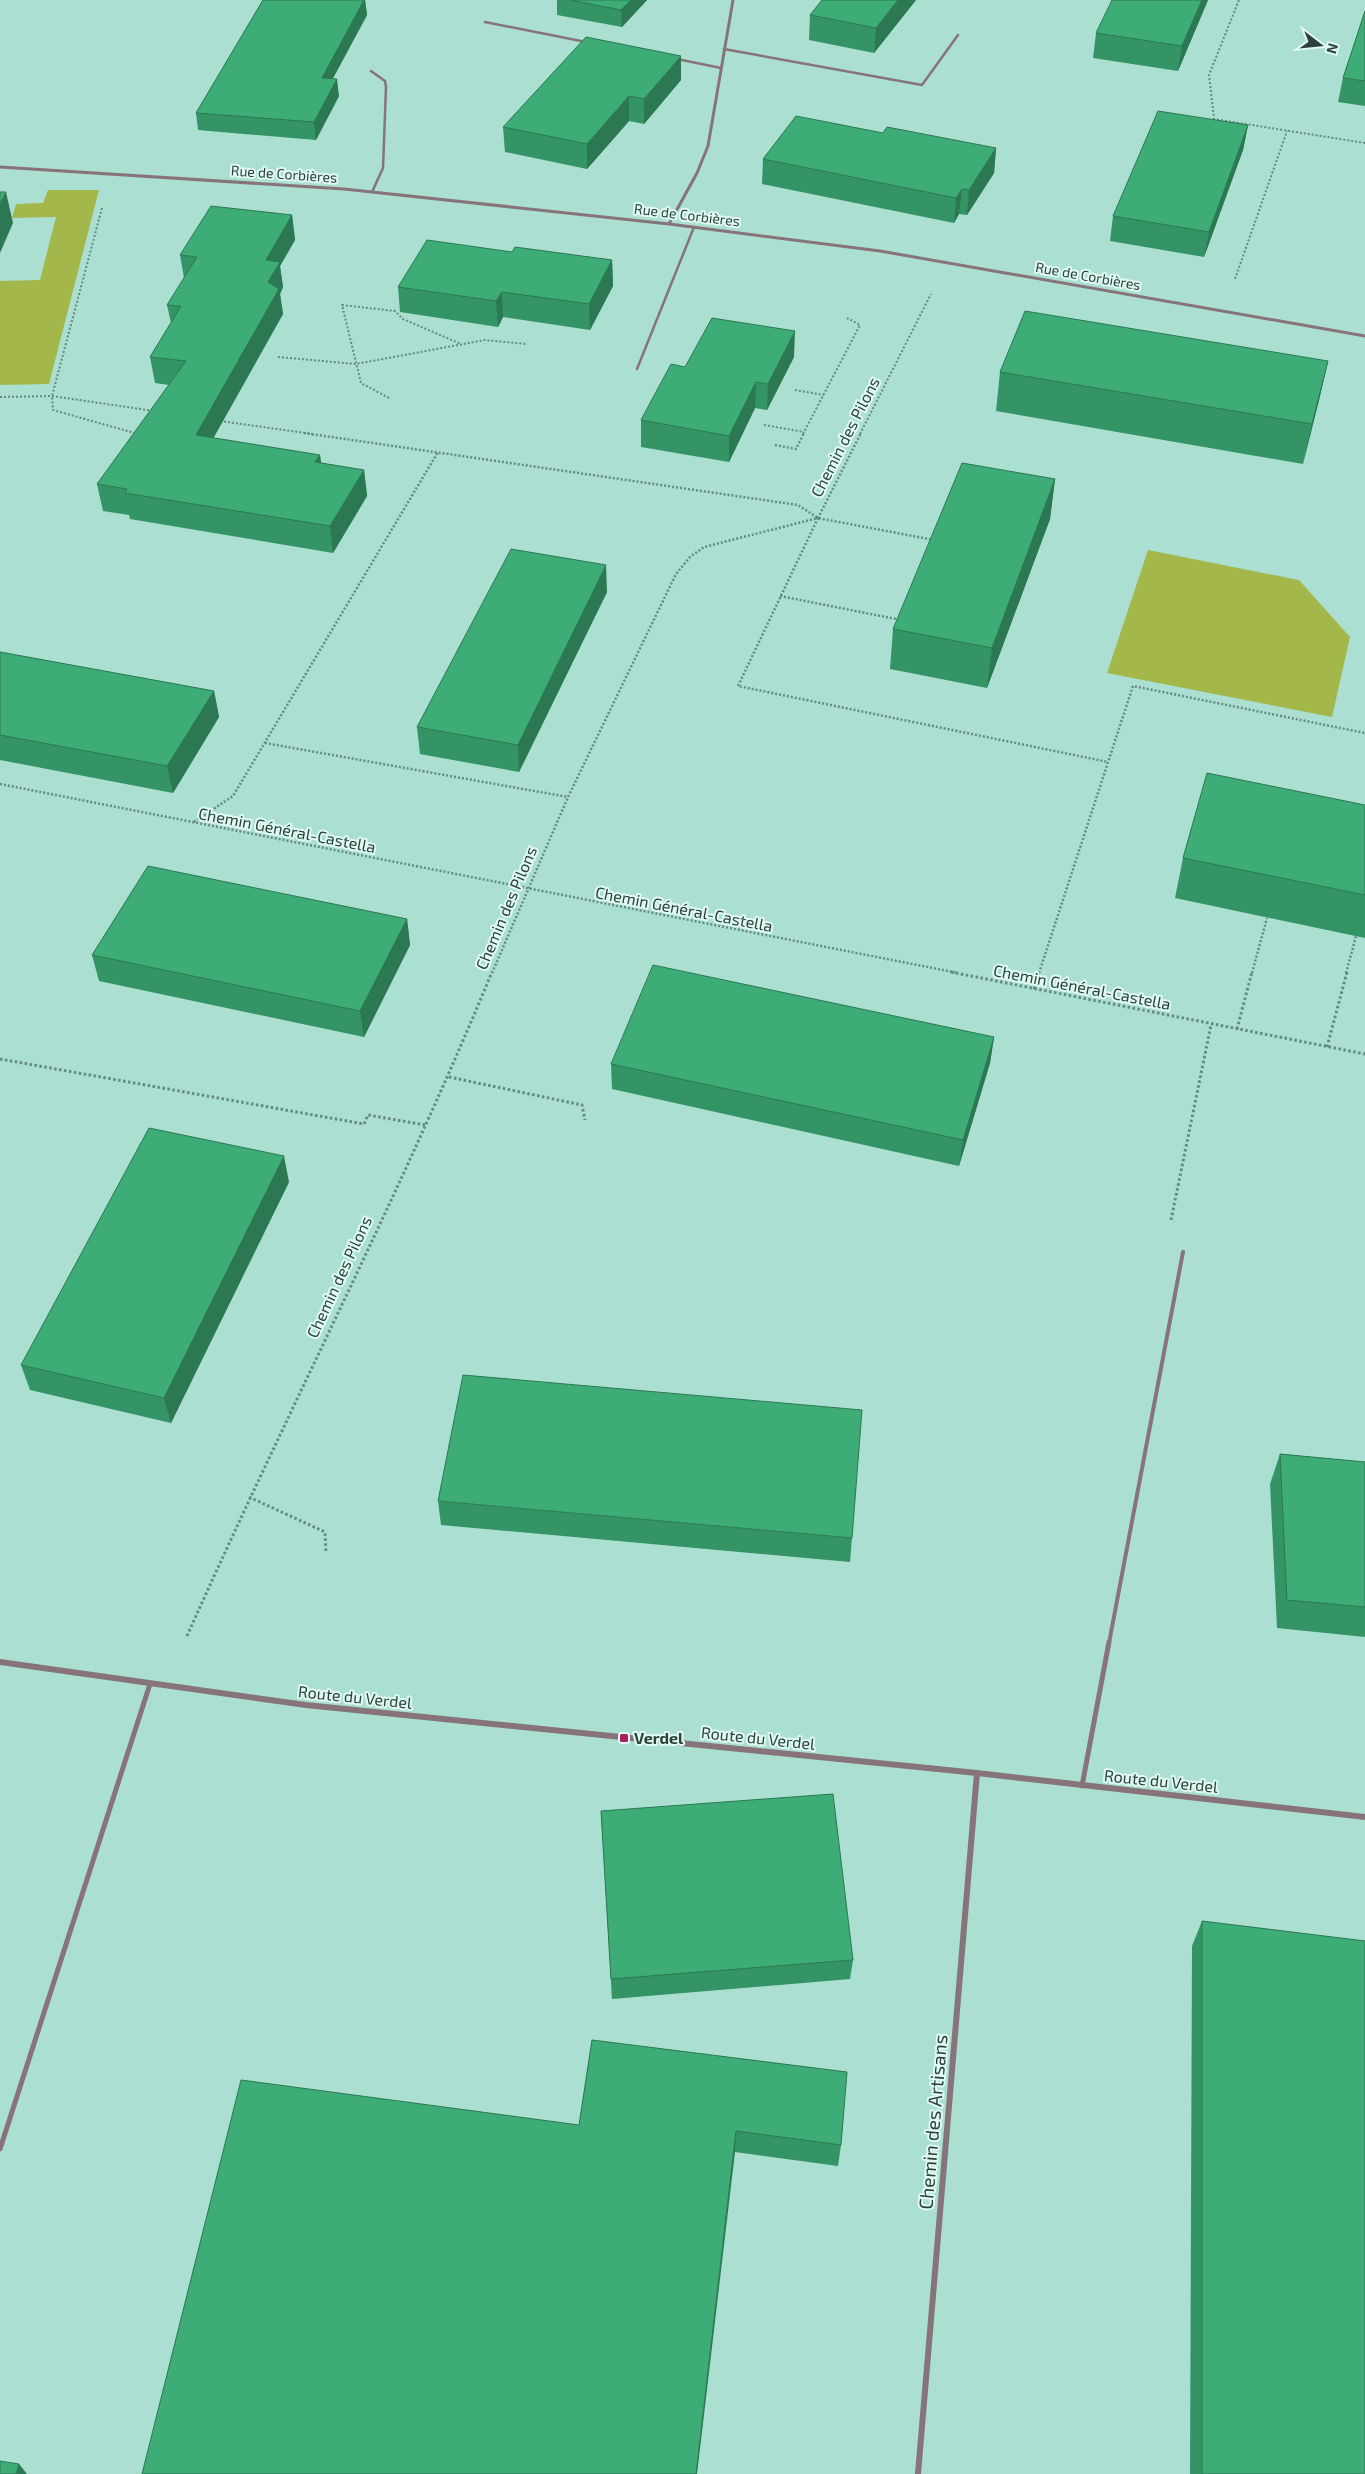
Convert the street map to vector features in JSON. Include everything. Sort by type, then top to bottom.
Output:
[{"type":"street","points":[[669,224],[697,173],[708,146],[733,0]]},
{"type":"street","name":"Rue de Corbières","points":[[0,167],[179,177],[372,192],[694,227],[880,251],[1365,336]]},
{"type":"street","name":"Route du Verdel","points":[[0,1662],[150,1684],[400,1716],[977,1773],[1365,1817]]},
{"type":"street","name":"Chemin des Artisans","points":[[918,2474],[977,1773]]},
{"type":"lane","points":[[485,22],[593,43]]},
{"type":"lane","points":[[724,48],[922,85],[958,35]]},
{"type":"lane","points":[[672,58],[721,68]]},
{"type":"lane","points":[[371,71],[385,81],[386,87],[383,168],[372,192]]},
{"type":"lane","points":[[637,369],[694,227]]},
{"type":"lane","points":[[1082,1786],[1183,1252]]},
{"type":"lane","points":[[0,2149],[150,1684]]},
{"type":"path","points":[[1240,0],[1209,75],[1214,119],[1365,143]]},
{"type":"path","points":[[1233,283],[1287,130]]},
{"type":"path","points":[[103,205],[52,396],[53,410],[140,434]]},
{"type":"path","name":"Chemin des Pilons","points":[[187,1636],[249,1497],[449,1077],[526,890],[568,797],[676,574],[690,557],[704,547],[818,518],[932,290]]},
{"type":"path","points":[[389,398],[361,383],[342,305],[395,311],[403,320],[462,344]]},
{"type":"path","points":[[774,445],[796,449],[860,325],[847,318]]},
{"type":"path","points":[[278,357],[356,364],[485,340],[526,344]]},
{"type":"path","points":[[795,390],[824,395]]},
{"type":"path","points":[[0,397],[52,396],[161,412]]},
{"type":"path","points":[[211,419],[798,505],[818,518],[942,542]]},
{"type":"path","points":[[764,426],[804,432]]},
{"type":"path","points":[[193,823],[233,796],[438,452]]},
{"type":"path","points":[[818,518],[738,686],[1108,762]]},
{"type":"path","points":[[780,596],[909,621]]},
{"type":"path","points":[[1034,989],[1133,686],[1365,733]]},
{"type":"path","points":[[265,743],[568,797]]},
{"type":"path","name":"Chemin Général-Castella","points":[[0,784],[526,890],[1365,1054]]},
{"type":"path","points":[[1237,1029],[1267,918]]},
{"type":"path","points":[[1327,1047],[1356,936]]},
{"type":"path","points":[[1170,1229],[1211,1024]]},
{"type":"path","points":[[0,1059],[364,1124],[368,1115],[425,1125]]},
{"type":"path","points":[[449,1077],[582,1105],[585,1120]]},
{"type":"path","points":[[249,1497],[324,1532],[326,1553]]},
{"type":"green space","points":[[48,190],[99,190],[49,384],[0,385],[0,281],[40,280],[56,217],[12,218],[16,204],[43,203]]},
{"type":"green space","points":[[1148,550],[1299,580],[1350,637],[1332,717],[1107,673]]},
{"type":"building","points":[[263,0],[364,0],[322,78],[337,79],[314,122],[196,113]]},
{"type":"building","points":[[570,0],[631,0],[621,10]]},
{"type":"building","points":[[822,0],[898,0],[876,28],[810,15]]},
{"type":"building","points":[[1112,0],[1202,0],[1182,46],[1096,33]]},
{"type":"building","points":[[1365,11],[1365,81],[1343,78]]},
{"type":"building","points":[[586,37],[681,56],[644,99],[629,96],[587,144],[503,127]]},
{"type":"building","points":[[1158,111],[1248,125],[1209,232],[1113,216]]},
{"type":"building","points":[[796,116],[883,133],[887,127],[996,148],[969,190],[962,189],[956,198],[763,159]]},
{"type":"building","points":[[0,192],[6,192],[0,205]]},
{"type":"building","points":[[211,206],[292,215],[266,260],[280,262],[268,282],[279,289],[196,435],[320,455],[315,462],[364,470],[330,526],[125,493],[127,489],[97,484],[186,361],[150,357],[181,306],[167,305],[197,257],[180,255]]},
{"type":"building","points":[[427,240],[512,252],[515,247],[612,260],[589,304],[502,292],[496,301],[398,287]]},
{"type":"building","points":[[1025,311],[1328,361],[1312,424],[1000,372]]},
{"type":"building","points":[[712,318],[795,331],[768,384],[756,382],[729,436],[641,420],[671,364],[685,367]]},
{"type":"building","points":[[962,463],[1055,479],[992,648],[893,629]]},
{"type":"building","points":[[511,549],[606,565],[518,745],[417,727]]},
{"type":"building","points":[[0,652],[214,691],[167,766],[0,735]]},
{"type":"building","points":[[1207,773],[1365,805],[1365,895],[1183,858]]},
{"type":"building","points":[[148,866],[407,919],[360,1011],[92,955]]},
{"type":"building","points":[[653,965],[994,1037],[963,1140],[611,1064]]},
{"type":"building","points":[[149,1128],[284,1156],[164,1398],[21,1365]]},
{"type":"building","points":[[463,1375],[862,1410],[852,1538],[438,1501]]},
{"type":"building","points":[[1280,1454],[1365,1462],[1365,1607],[1287,1600]]},
{"type":"building","points":[[833,1794],[853,1960],[611,1979],[601,1811]]},
{"type":"building","points":[[1202,1921],[1365,1941],[1365,2474],[1202,2474]]},
{"type":"building","points":[[592,2040],[847,2072],[841,2145],[736,2131],[696,2474],[142,2474],[241,2080],[579,2125]]},
{"type":"building","points":[[0,2461],[19,2464],[16,2474],[0,2474]]},
{"type":"place","name":"Verdel","points":[[624,1738]]}]
